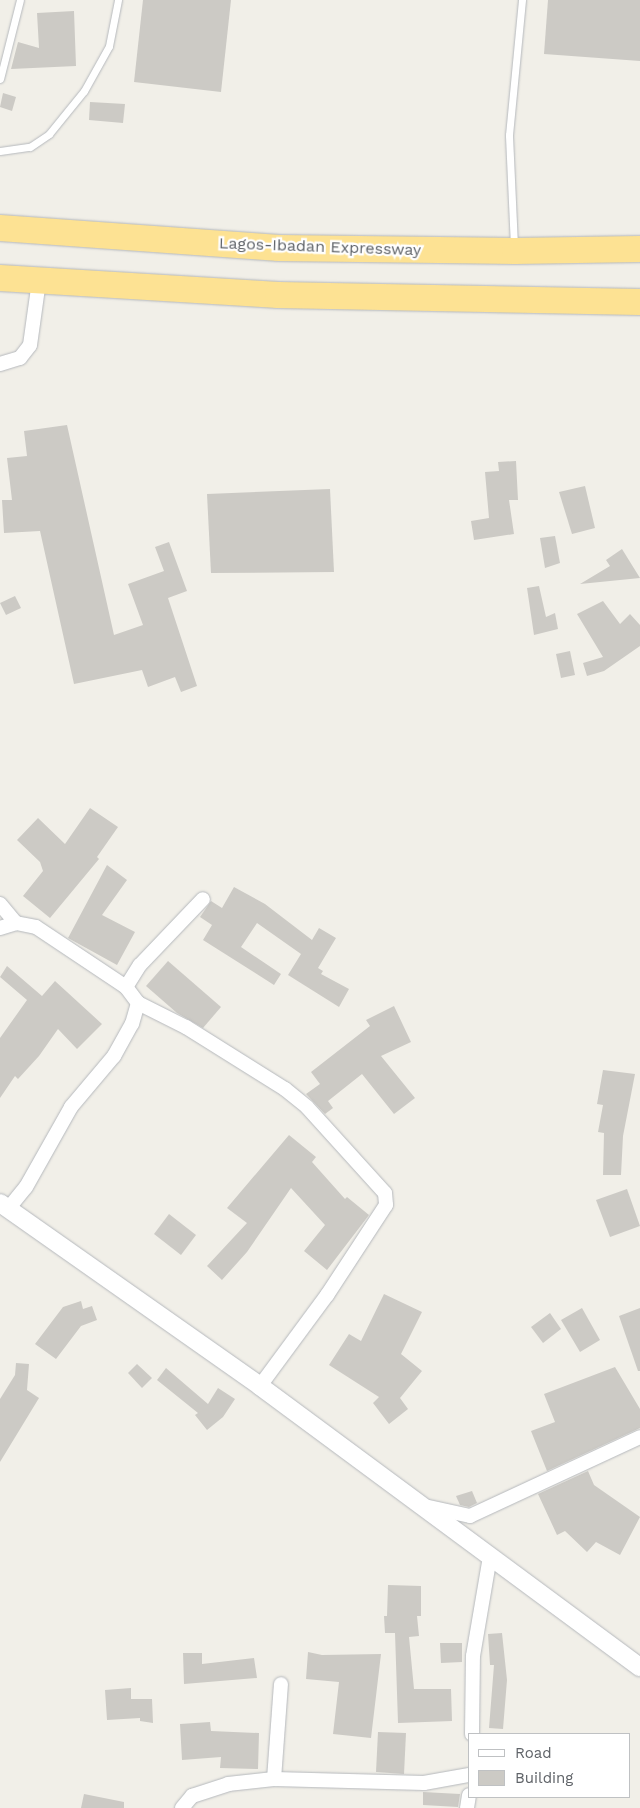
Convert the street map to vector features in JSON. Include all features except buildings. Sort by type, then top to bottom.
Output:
[{"type":"highway","name":"Lagos-Ibadan Expressway","points":[[0,228],[279,248],[515,251],[640,249]]},
{"type":"highway","points":[[0,278],[278,295],[640,302]]},
{"type":"street","points":[[0,364],[20,358],[30,345],[39,281]]},
{"type":"street","points":[[126,986],[140,965],[203,899]]},
{"type":"street","points":[[0,904],[16,923]]},
{"type":"street","points":[[0,928],[16,923],[36,927],[126,986],[138,1003],[186,1027],[286,1089],[307,1107],[384,1193],[386,1205],[327,1294],[260,1386]]},
{"type":"street","points":[[138,1003],[132,1024],[114,1056],[71,1108],[26,1187],[4,1206],[260,1386],[640,1667]]},
{"type":"street","points":[[422,1505],[444,1513],[470,1516],[640,1437]]},
{"type":"street","points":[[472,1733],[473,1656],[490,1556]]},
{"type":"street","points":[[274,1779],[281,1684]]},
{"type":"street","points":[[182,1808],[192,1796],[228,1784],[274,1779],[424,1783],[468,1775]]},
{"type":"lane","points":[[0,80],[20,0]]},
{"type":"lane","points":[[0,151],[30,147],[49,134],[84,91],[109,46],[118,0]]},
{"type":"lane","points":[[515,251],[508,135],[522,0]]}]
